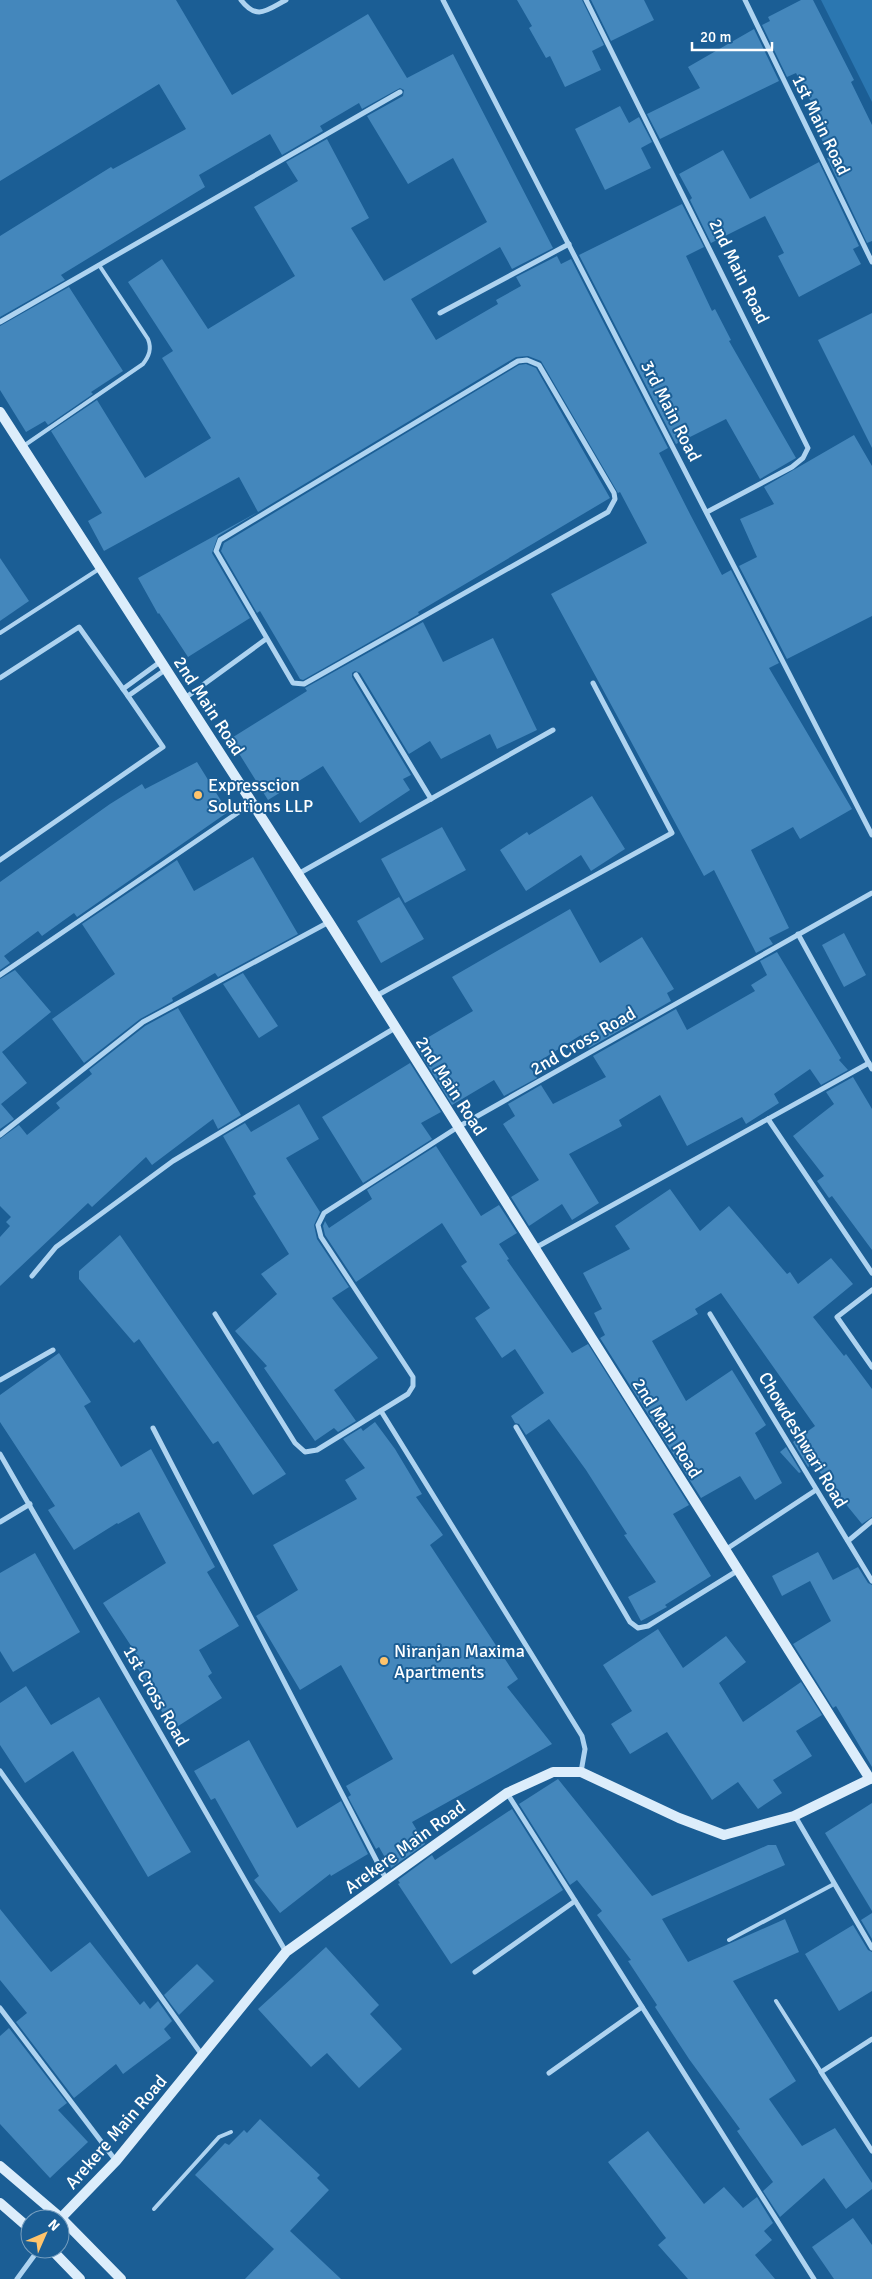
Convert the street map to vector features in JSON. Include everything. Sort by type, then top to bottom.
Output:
[{"type":"street","points":[[240,0],[253,12],[262,13],[286,0]]},
{"type":"street","name":"3rd Main Road","points":[[444,0],[872,836]]},
{"type":"street","name":"2nd Main Road","points":[[586,0],[808,448],[803,458],[792,467],[707,512]]},
{"type":"street","name":"1st Main Road","points":[[745,0],[872,262]]},
{"type":"street","points":[[0,322],[400,92]]},
{"type":"street","points":[[440,313],[569,244]]},
{"type":"street","points":[[527,360],[539,365],[614,493],[615,499],[608,512],[304,684],[294,683],[266,639],[216,551],[220,540],[518,361],[527,360]]},
{"type":"street","name":"2nd Main Road","points":[[0,412],[329,922],[737,1571],[871,1779]]},
{"type":"street","points":[[0,678],[79,628],[163,747],[0,860]]},
{"type":"street","points":[[185,698],[266,639]]},
{"type":"street","points":[[123,689],[163,666]]},
{"type":"street","points":[[128,696],[163,666]]},
{"type":"street","points":[[356,674],[430,799]]},
{"type":"street","points":[[376,996],[672,833],[594,683]]},
{"type":"street","points":[[298,874],[553,730]]},
{"type":"street","points":[[0,975],[252,802]]},
{"type":"street","name":"2nd Cross Road","points":[[381,1411],[408,1394],[412,1386],[413,1377],[321,1237],[318,1226],[324,1213],[458,1127],[872,893]]},
{"type":"street","points":[[0,1134],[143,1022],[329,922]]},
{"type":"street","points":[[798,934],[872,1069]]},
{"type":"street","points":[[32,1276],[56,1247],[173,1161],[395,1028]]},
{"type":"street","points":[[535,1248],[869,1063]]},
{"type":"street","points":[[768,1119],[872,1272]]},
{"type":"street","points":[[872,1290],[837,1317],[872,1367]]},
{"type":"street","points":[[215,1314],[295,1443],[305,1452],[317,1450],[381,1411],[582,1736],[585,1749],[582,1772]]},
{"type":"street","name":"Chowdeshwari Road","points":[[710,1314],[872,1580]]},
{"type":"street","points":[[0,1380],[53,1350]]},
{"type":"street","points":[[516,1427],[630,1622],[638,1628],[648,1626],[737,1571]]},
{"type":"street","points":[[153,1428],[386,1880]]},
{"type":"street","name":"1st Cross Road","points":[[0,1454],[286,1952]]},
{"type":"street","points":[[725,1550],[816,1490]]},
{"type":"street","points":[[0,1522],[30,1504]]},
{"type":"street","points":[[848,1541],[872,1521]]},
{"type":"street","points":[[0,1771],[202,2056]]},
{"type":"street","name":"Arekere Main Road","points":[[70,2210],[116,2161],[286,1952],[507,1793],[553,1772],[582,1772],[680,1818],[724,1835],[794,1816],[871,1779]]},
{"type":"street","points":[[507,1793],[814,2279]]},
{"type":"street","points":[[794,1816],[872,1948]]},
{"type":"street","points":[[475,1972],[575,1901]]},
{"type":"street","points":[[549,2073],[642,2007]]},
{"type":"street","points":[[0,2008],[116,2161]]},
{"type":"street","points":[[872,2039],[822,2072],[872,2151]]},
{"type":"street","points":[[0,2166],[49,2209]]},
{"type":"street","points":[[0,2203],[20,2220]]},
{"type":"street","points":[[70,2228],[120,2279]]},
{"type":"street","points":[[17,2279],[32,2259]]},
{"type":"street","points":[[61,2259],[80,2279]]},
{"type":"lane","points":[[22,447],[143,364],[150,353],[148,339],[99,265]]},
{"type":"lane","points":[[0,633],[100,568]]},
{"type":"lane","points":[[729,1940],[834,1884]]},
{"type":"lane","points":[[776,2001],[822,2072]]},
{"type":"lane","points":[[154,2209],[219,2137],[232,2132]]},
{"type":"shaded area","points":[[821,0],[872,0],[872,102]]},
{"type":"building","points":[[0,0],[176,0],[232,95],[368,14],[407,78],[453,54],[553,248],[512,269],[500,247],[411,299],[436,340],[498,304],[496,300],[521,286],[516,277],[557,256],[561,264],[571,259],[668,448],[659,453],[691,516],[722,575],[731,570],[779,663],[769,668],[852,809],[800,839],[793,827],[751,850],[789,928],[769,938],[773,944],[756,953],[714,870],[704,876],[551,594],[647,543],[620,492],[618,493],[541,361],[528,356],[516,357],[258,512],[239,477],[104,551],[88,521],[102,513],[51,431],[97,400],[145,478],[211,438],[162,358],[173,351],[128,282],[162,259],[208,329],[295,276],[254,207],[298,181],[286,162],[327,139],[369,218],[351,228],[384,281],[487,222],[453,158],[408,184],[367,116],[403,96],[404,90],[400,88],[362,109],[359,103],[320,126],[323,131],[282,155],[270,134],[199,175],[205,187],[61,275],[65,280],[0,317],[0,236],[111,167],[113,169],[186,129],[159,84],[0,181]]},
{"type":"building","points":[[517,0],[582,0],[604,45],[592,51],[601,70],[565,87],[550,56],[546,58],[529,28],[532,26]]},
{"type":"building","points":[[591,0],[644,0],[654,20],[611,41]]},
{"type":"building","points":[[801,0],[813,0],[854,80],[851,82],[872,125],[872,241],[867,243],[827,158],[830,157],[805,105],[811,102],[796,73],[787,77],[762,25],[770,21],[768,17]]},
{"type":"building","points":[[754,29],[779,81],[660,139],[647,114],[700,88],[688,67]]},
{"type":"building","points":[[620,106],[629,123],[639,117],[652,142],[641,148],[651,168],[605,190],[575,129]]},
{"type":"building","points":[[723,150],[750,199],[819,162],[859,246],[853,249],[861,264],[799,297],[778,256],[784,253],[765,216],[711,243],[690,200],[692,198],[679,174]]},
{"type":"building","points":[[682,204],[704,247],[686,256],[712,311],[715,309],[731,340],[729,341],[796,458],[760,479],[726,419],[676,444],[579,255]]},
{"type":"building","points":[[69,287],[123,371],[91,392],[93,394],[48,425],[45,421],[26,432],[0,390],[0,326]]},
{"type":"building","points":[[872,313],[872,448],[818,340]]},
{"type":"building","points":[[526,364],[536,368],[610,498],[418,612],[419,614],[303,680],[300,679],[260,611],[257,613],[221,551],[224,543],[519,365]]},
{"type":"building","points":[[854,435],[872,466],[872,616],[787,659],[739,566],[757,557],[740,519],[774,504],[764,487]]},
{"type":"building","points":[[257,512],[218,536],[212,553],[250,618],[188,657],[158,614],[138,578]]},
{"type":"building","points":[[0,558],[29,601],[0,621]]},
{"type":"building","points":[[423,622],[443,662],[493,638],[537,730],[497,749],[490,734],[441,759],[430,741],[409,754],[360,673],[355,671],[352,673],[352,677],[411,775],[403,779],[410,790],[360,823],[323,766],[268,800],[230,739],[307,691],[305,688]]},
{"type":"building","points":[[197,762],[228,812],[77,917],[74,913],[42,936],[38,931],[4,956],[10,963],[0,970],[0,882],[110,804],[142,784],[145,789]]},
{"type":"building","points":[[592,796],[625,849],[591,871],[581,855],[526,891],[500,850],[527,832],[529,835]]},
{"type":"building","points":[[442,827],[466,870],[405,903],[381,859]]},
{"type":"building","points":[[253,857],[298,934],[218,977],[215,973],[172,998],[173,1001],[140,1019],[84,1063],[52,1019],[115,974],[82,924],[177,860],[194,891]]},
{"type":"building","points":[[399,897],[424,939],[381,963],[357,921]]},
{"type":"building","points":[[570,909],[600,963],[642,937],[674,989],[667,993],[671,1001],[589,1048],[581,1035],[530,1067],[537,1078],[504,1096],[494,1080],[452,1105],[415,1045],[473,1011],[452,977]]},
{"type":"building","points":[[844,933],[866,975],[844,987],[822,945]]},
{"type":"building","points":[[777,952],[841,1058],[839,1060],[848,1070],[821,1085],[810,1069],[774,1094],[779,1103],[746,1124],[742,1117],[687,1146],[660,1095],[619,1120],[622,1126],[569,1154],[599,1203],[572,1220],[562,1204],[529,1226],[511,1197],[539,1180],[503,1124],[515,1116],[508,1104],[541,1085],[553,1104],[606,1077],[593,1056],[676,1009],[687,1030],[755,991],[751,985],[767,975],[760,961]]},
{"type":"building","points":[[15,970],[51,1012],[2,1052],[27,1083],[1,1104],[14,1119],[0,1129],[0,979]]},
{"type":"building","points":[[243,973],[278,1026],[259,1038],[223,984]]},
{"type":"building","points":[[178,1008],[241,1115],[218,1129],[213,1119],[152,1165],[146,1157],[92,1207],[88,1203],[0,1286],[0,1237],[10,1226],[6,1222],[11,1217],[0,1206],[0,1139],[19,1125],[27,1135],[60,1108],[56,1103],[92,1074],[89,1070],[145,1026]]},
{"type":"building","points":[[410,1063],[441,1112],[421,1123],[432,1139],[363,1183],[322,1117]]},
{"type":"building","points":[[853,1077],[872,1109],[872,1250],[832,1196],[829,1198],[817,1181],[824,1176],[793,1136],[834,1104],[826,1092]]},
{"type":"building","points":[[299,1104],[319,1139],[286,1158],[320,1212],[314,1225],[317,1239],[349,1287],[332,1298],[378,1358],[334,1390],[356,1421],[338,1432],[334,1428],[315,1441],[264,1368],[267,1366],[235,1331],[277,1294],[261,1274],[289,1254],[253,1196],[256,1194],[223,1136],[245,1123],[251,1132]]},
{"type":"building","points":[[436,1146],[481,1216],[499,1205],[517,1233],[499,1244],[509,1259],[507,1260],[572,1353],[588,1344],[689,1505],[673,1514],[711,1576],[665,1605],[667,1607],[641,1621],[628,1597],[656,1582],[624,1535],[627,1534],[586,1470],[549,1419],[526,1435],[519,1424],[515,1423],[511,1416],[544,1393],[515,1349],[502,1358],[475,1318],[490,1308],[461,1266],[467,1262],[442,1223],[356,1282],[325,1235],[323,1226],[325,1221],[329,1228],[372,1199],[367,1190]]},
{"type":"building","points":[[670,1189],[700,1231],[729,1206],[787,1274],[790,1272],[798,1284],[831,1258],[853,1284],[813,1317],[844,1356],[846,1354],[872,1389],[872,1517],[862,1524],[813,1464],[808,1467],[793,1442],[815,1426],[721,1293],[695,1309],[698,1314],[652,1341],[686,1401],[732,1370],[766,1425],[755,1433],[782,1483],[755,1500],[740,1476],[701,1498],[600,1338],[605,1335],[594,1313],[602,1309],[583,1273],[630,1249],[615,1226]]},
{"type":"building","points":[[120,1235],[286,1474],[253,1495],[218,1441],[213,1444],[139,1339],[134,1343],[79,1279],[79,1271]]},
{"type":"building","points":[[59,1353],[91,1402],[84,1406],[121,1467],[151,1449],[215,1567],[207,1572],[239,1626],[199,1650],[212,1673],[208,1676],[222,1698],[172,1730],[132,1658],[137,1655],[103,1603],[166,1563],[139,1512],[117,1523],[74,1550],[48,1510],[55,1506],[0,1422],[0,1395]]},
{"type":"building","points":[[375,1422],[395,1449],[422,1494],[416,1497],[443,1535],[430,1545],[518,1679],[507,1687],[552,1744],[412,1822],[425,1844],[391,1868],[379,1847],[376,1849],[348,1797],[351,1795],[346,1786],[393,1759],[341,1665],[300,1690],[256,1616],[298,1590],[273,1545],[357,1499],[345,1480],[365,1468],[343,1439],[361,1428],[363,1431]]},
{"type":"building","points":[[786,1447],[801,1472],[799,1473],[780,1452]]},
{"type":"building","points":[[818,1552],[833,1580],[858,1567],[868,1583],[872,1585],[872,1767],[836,1706],[833,1708],[793,1644],[831,1621],[810,1581],[782,1596],[772,1576]]},
{"type":"building","points":[[35,1553],[80,1632],[13,1672],[0,1651],[0,1573]]},
{"type":"building","points":[[658,1629],[683,1668],[726,1636],[746,1662],[719,1683],[743,1722],[801,1682],[822,1715],[796,1731],[812,1756],[773,1780],[782,1793],[758,1809],[738,1782],[712,1800],[667,1732],[630,1754],[611,1724],[632,1711],[603,1665]]},
{"type":"building","points":[[26,1686],[51,1725],[99,1697],[191,1852],[148,1877],[73,1751],[25,1783],[0,1745],[0,1703]]},
{"type":"building","points":[[249,1740],[297,1828],[341,1801],[368,1854],[331,1876],[330,1874],[280,1913],[254,1880],[259,1876],[215,1798],[211,1800],[194,1771]]},
{"type":"building","points":[[558,1779],[652,1896],[768,1845],[776,1845],[785,1865],[662,1919],[688,1962],[785,1919],[799,1952],[733,1981],[796,2081],[769,2099],[802,2146],[835,2128],[872,2183],[872,2189],[846,2209],[824,2178],[780,2217],[763,2191],[773,2182],[737,2131],[740,2129],[689,2059],[655,2007],[657,2005],[628,1961],[631,1960],[597,1915],[602,1911],[577,1880],[570,1885],[519,1804]]},
{"type":"building","points":[[872,1803],[872,1911],[825,1833]]},
{"type":"building","points":[[512,1809],[563,1890],[451,1964],[398,1884],[400,1883],[398,1880],[432,1855],[435,1860]]},
{"type":"building","points":[[0,1909],[51,1972],[90,1942],[140,2005],[144,2001],[150,2009],[158,2001],[172,2021],[164,2029],[171,2038],[123,2074],[116,2064],[74,2098],[16,2022],[27,2013],[0,1980]]},
{"type":"building","points":[[872,1913],[872,1939],[861,1920]]},
{"type":"building","points":[[853,1925],[868,1950],[872,1952],[872,1991],[839,2011],[805,1954]]},
{"type":"building","points":[[326,1947],[379,2005],[370,2014],[402,2049],[359,2088],[327,2053],[311,2067],[258,2009]]},
{"type":"building","points":[[197,1964],[214,1981],[179,2015],[164,1995]]},
{"type":"building","points":[[9,2028],[67,2103],[58,2110],[88,2142],[50,2178],[0,2124],[0,2036]]},
{"type":"building","points":[[260,2119],[320,2175],[317,2178],[329,2190],[290,2231],[341,2279],[245,2279],[274,2249],[195,2175],[225,2143],[229,2145],[244,2130],[247,2133]]},
{"type":"building","points":[[648,2131],[704,2204],[724,2187],[743,2208],[757,2197],[773,2223],[764,2231],[772,2240],[755,2255],[775,2279],[688,2279],[658,2245],[666,2238],[608,2162]]},
{"type":"building","points":[[853,2218],[872,2245],[872,2279],[834,2279],[812,2247]]},
{"type":"place","name":"Expresscion Solutions LLP","points":[[198,795]]},
{"type":"place","name":"Niranjan Maxima Apartments","points":[[384,1661]]}]
